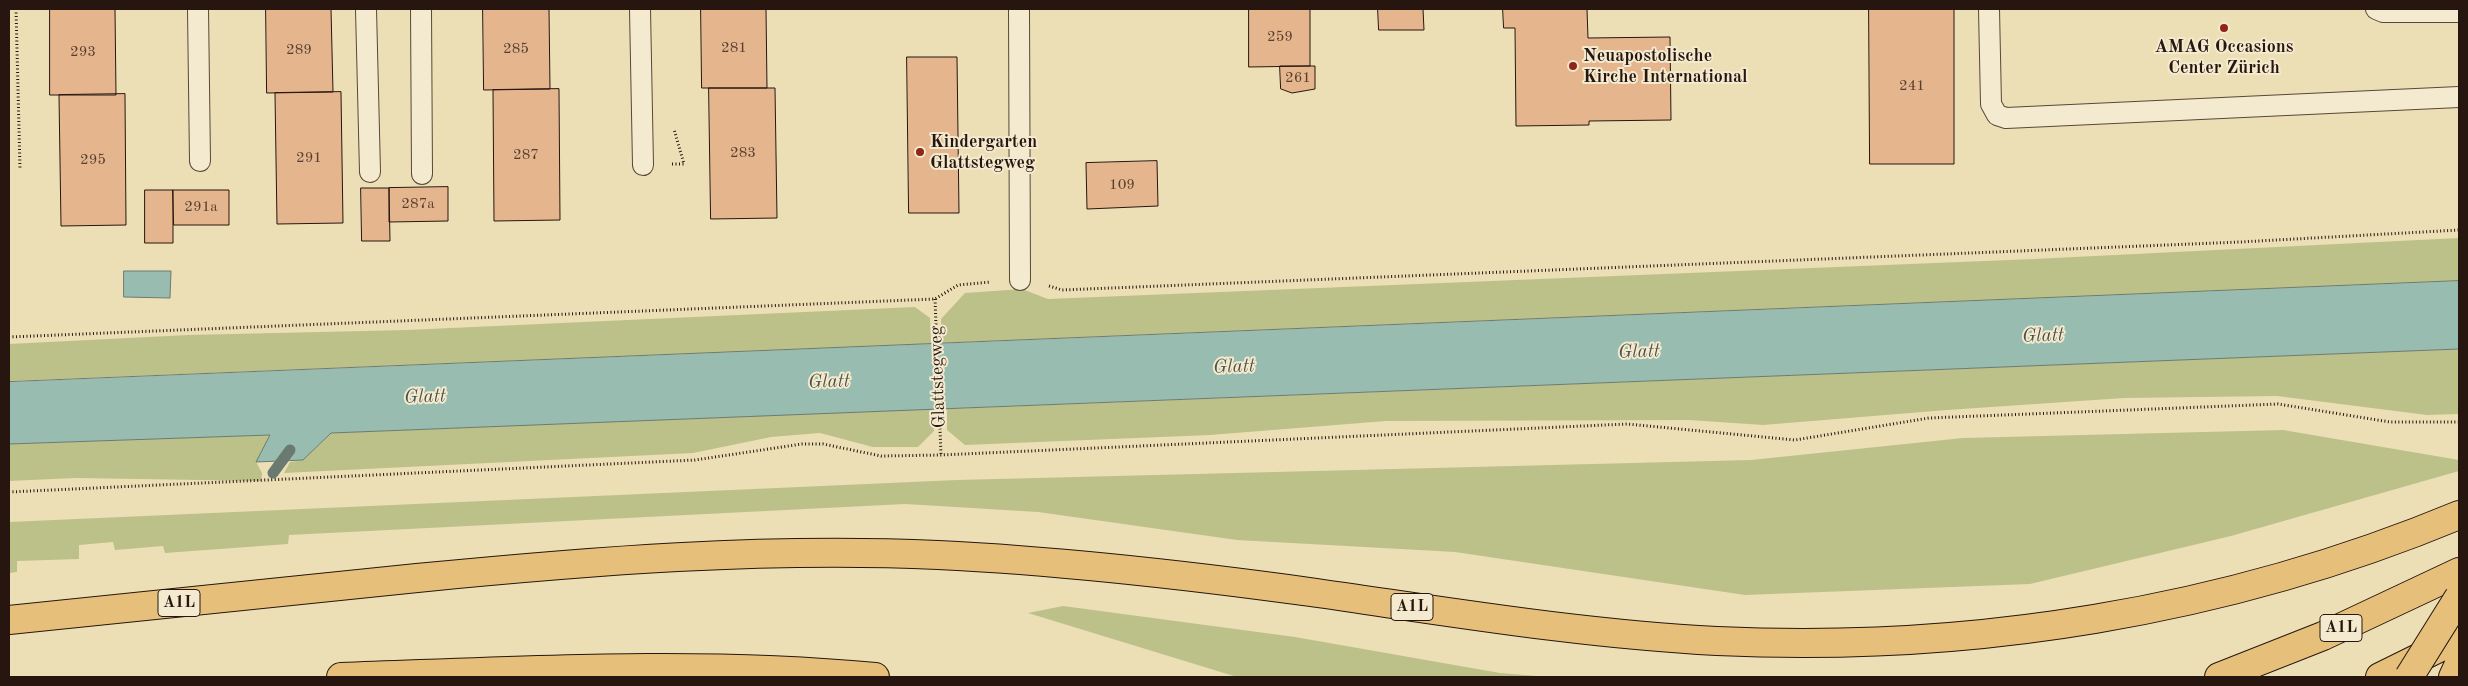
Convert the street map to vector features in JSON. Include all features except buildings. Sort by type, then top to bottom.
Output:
[{"type":"highway","name":"A1L","points":[[9,620],[626,559],[728,554],[831,552],[970,557],[1136,570],[1614,633],[1798,644],[1902,642],[1964,637],[2079,622],[2219,593],[2356,553],[2459,516]]},
{"type":"highway","name":"A1L","points":[[2219,677],[2323,636],[2459,572]]},
{"type":"highway","points":[[2409,677],[2459,597]]},
{"type":"highway","points":[[2380,677],[2459,638]]},
{"type":"highway","points":[[2452,677],[2459,664]]},
{"type":"highway","points":[[341,677],[651,669],[743,670],[874,677]]},
{"type":"lane","points":[[198,9],[200,161]]},
{"type":"lane","points":[[366,9],[370,172]]},
{"type":"lane","points":[[422,9],[422,174]]},
{"type":"lane","points":[[640,9],[643,165]]},
{"type":"lane","points":[[1019,9],[1020,280]]},
{"type":"lane","points":[[1989,9],[1991,104],[1996,115],[2006,118],[2459,97]]},
{"type":"lane","points":[[2376,9],[2384,12],[2459,12]]},
{"type":"path","points":[[16,9],[20,169]]},
{"type":"path","points":[[1062,290],[2240,242],[2459,230]]},
{"type":"path","points":[[9,338],[936,299],[958,285],[1020,280]]},
{"type":"path","name":"Glattstegweg","points":[[936,299],[940,455]]},
{"type":"path","points":[[9,492],[696,460],[802,444],[824,444],[880,456],[940,455],[1627,424],[1794,440],[1929,418],[2278,404],[2390,422],[2459,422]]},
{"type":"green space","points":[[2459,238],[2459,281],[942,343],[941,319],[965,293],[1022,289],[1048,299],[2034,259]]},
{"type":"green space","points":[[915,307],[930,318],[931,344],[9,381],[9,344],[188,335],[407,330]]},
{"type":"green space","points":[[2459,349],[2459,414],[2427,415],[2277,396],[2124,398],[1763,425],[1689,420],[1386,421],[1210,435],[965,445],[947,430],[947,409]]},
{"type":"green space","points":[[932,409],[934,431],[918,447],[873,447],[820,433],[771,437],[693,453],[284,473],[290,462],[303,460],[331,433]]},
{"type":"green space","points":[[2283,430],[2459,460],[2459,471],[2231,536],[2030,584],[1745,595],[1455,552],[1237,540],[1038,512],[905,504],[289,535],[288,544],[165,553],[163,546],[115,550],[113,542],[79,545],[79,559],[17,561],[17,572],[9,573],[9,522],[957,480],[1751,460],[1963,438]]},
{"type":"green space","points":[[270,435],[256,462],[262,473],[261,481],[76,478],[9,481],[9,444]]},
{"type":"green space","points":[[1063,606],[1295,637],[1500,673],[1549,677],[1237,677],[1028,613]]},
{"type":"water","points":[[124,271],[171,271],[170,298],[124,297]]},
{"type":"water","name":"Glatt","points":[[2459,281],[2459,349],[331,433],[303,460],[256,462],[270,435],[9,444],[9,382]]},
{"type":"waterway","points":[[273,473],[290,450]]},
{"type":"place","name":"AMAG Occasions Center Zürich","points":[[2224,28]]},
{"type":"place","name":"Neuapostolische Kirche International","points":[[1573,66]]},
{"type":"place","name":"Kindergarten Glattstegweg","points":[[920,152]]}]
